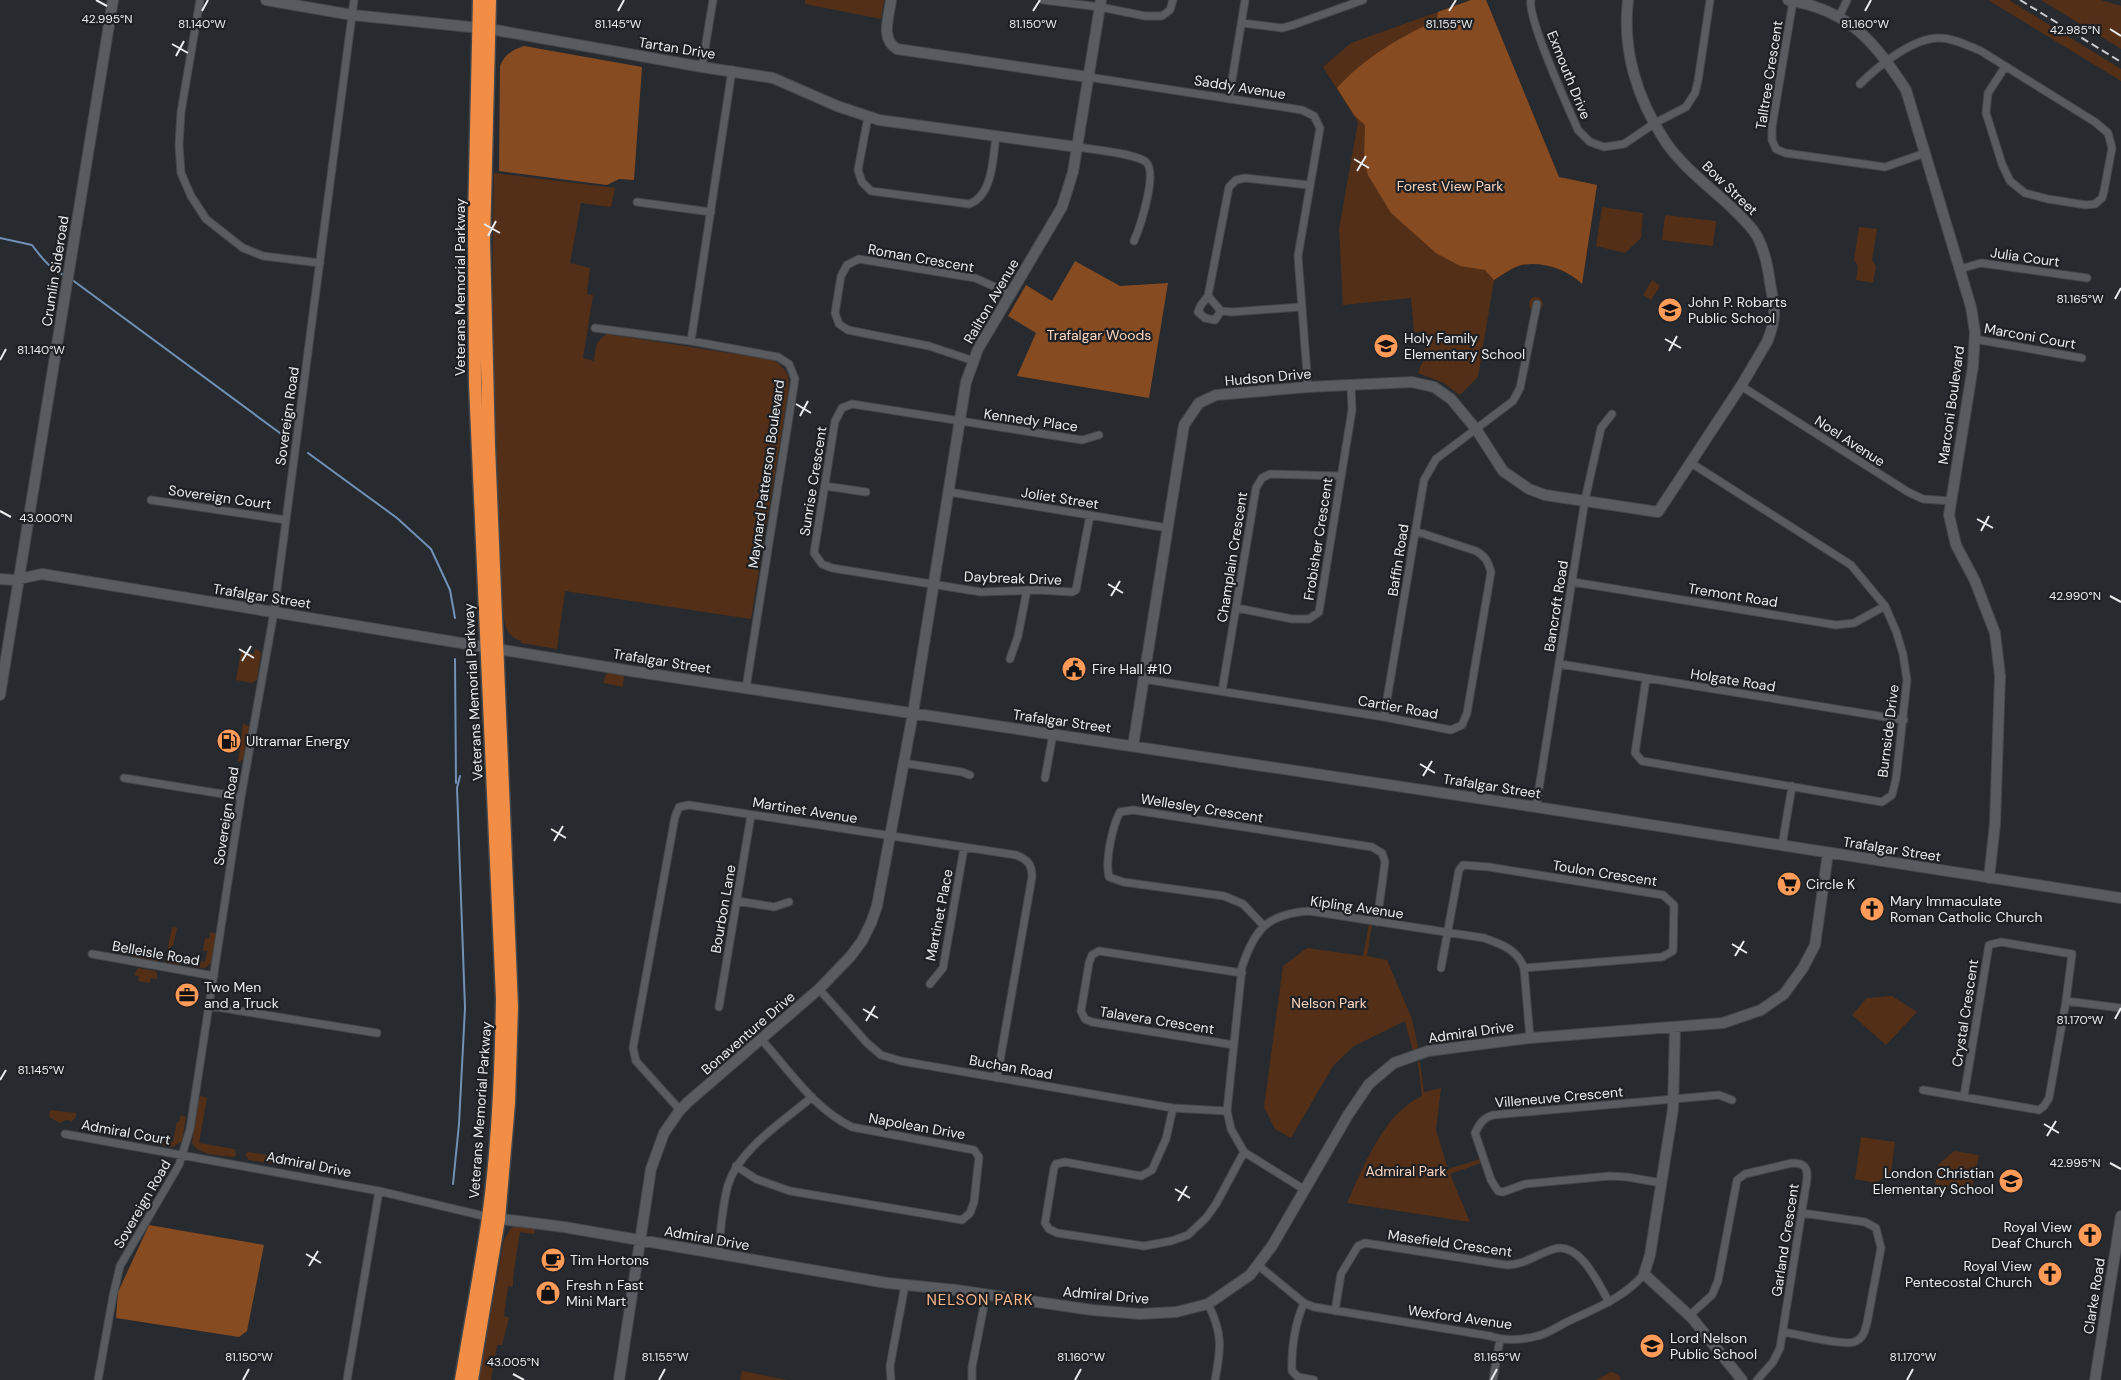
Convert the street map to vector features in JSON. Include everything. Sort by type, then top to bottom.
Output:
[{"type":"highway","name":"Veterans Memorial Parkway","points":[[479,0],[484,28]]},
{"type":"highway","name":"Veterans Memorial Parkway","points":[[472,1380],[493,1218],[502,998],[492,647],[475,384],[474,222],[484,28],[490,0]]},
{"type":"highway","name":"Veterans Memorial Parkway","points":[[461,1380],[493,1218]]},
{"type":"street","name":"Crumlin Sideroad","points":[[0,695],[113,0]]},
{"type":"street","points":[[200,0],[180,112],[179,145],[181,173],[191,196],[206,219],[243,248],[264,256],[320,264]]},
{"type":"street","name":"Tartan Drive","points":[[266,0],[352,14],[484,28],[702,67],[732,70],[773,78],[836,106],[879,120],[1077,147]]},
{"type":"street","name":"Sovereign Road","points":[[98,1380],[112,1296],[120,1266],[175,1172],[184,1154],[190,1129],[241,797],[274,612],[354,0]]},
{"type":"street","points":[[702,67],[713,0]]},
{"type":"street","name":"Saddy Avenue","points":[[892,0],[886,36],[890,44],[897,49],[1302,110],[1314,116],[1320,128],[1298,256],[1300,307],[1308,387]]},
{"type":"street","points":[[1043,0],[1100,3],[1144,16],[1162,16],[1170,10],[1173,0]]},
{"type":"street","points":[[1229,99],[1245,0]]},
{"type":"street","points":[[1242,23],[1282,28],[1293,26],[1363,0]]},
{"type":"street","name":"Exmouth Drive","points":[[1531,0],[1530,5],[1536,26],[1578,130],[1590,142],[1604,147],[1624,144],[1655,123],[1686,107],[1695,93],[1710,0]]},
{"type":"street","name":"Bow Street","points":[[1585,500],[1658,512],[1741,386],[1767,342],[1774,324],[1775,309],[1765,254],[1757,235],[1665,142],[1644,102],[1629,51],[1626,23],[1628,0]]},
{"type":"street","name":"Marconi Boulevard","points":[[1790,0],[1814,6],[1839,17],[1869,38],[1906,90],[1971,307],[1974,339],[1973,366],[1949,515],[1956,545],[1975,581],[1995,633],[2000,676],[1995,824],[1989,878]]},
{"type":"street","name":"Talltree Crescent","points":[[1790,0],[1772,127],[1772,140],[1776,149],[1785,153],[1885,167],[1925,153]]},
{"type":"street","points":[[1839,17],[1847,0]]},
{"type":"street","name":"Railton Avenue","points":[[913,713],[966,382],[978,349],[1062,207],[1073,172],[1100,3]]},
{"type":"street","points":[[1860,84],[1887,61],[1916,43],[1939,37],[1981,51],[2095,122],[2108,133],[2112,148],[2104,192],[2102,198],[2095,204],[2086,205],[2048,199],[2025,193],[2010,182],[2002,164],[1986,113],[1988,93],[2005,67]]},
{"type":"street","points":[[691,341],[732,70]]},
{"type":"street","points":[[868,116],[858,170],[862,182],[871,191],[969,204],[976,202],[989,180],[996,136]]},
{"type":"street","points":[[1077,147],[1134,157],[1145,161],[1150,168],[1150,180],[1140,226],[1134,241]]},
{"type":"street","points":[[1221,311],[1214,320],[1205,318],[1198,312],[1208,296],[1228,187],[1236,180],[1245,178],[1309,185]]},
{"type":"street","points":[[637,202],[711,212]]},
{"type":"street","name":"Roman Crescent","points":[[974,361],[929,346],[848,330],[839,324],[835,313],[841,276],[847,265],[859,260],[975,278],[1011,294]]},
{"type":"street","name":"Julia Court","points":[[1960,269],[1981,263],[2087,278]]},
{"type":"street","points":[[1208,296],[1221,311],[1232,312],[1300,307]]},
{"type":"street","name":"Baffin Road","points":[[1384,717],[1424,480],[1436,459],[1513,401],[1520,388],[1537,304]]},
{"type":"street","name":"Maynard Patterson Boulevard","points":[[595,328],[691,341],[778,356],[789,364],[795,379],[746,688]]},
{"type":"street","name":"Marconi Court","points":[[1974,339],[2082,358]]},
{"type":"street","name":"Hudson Drive","points":[[1133,746],[1184,425],[1199,403],[1216,395],[1308,387],[1412,382],[1434,387],[1451,399],[1476,429],[1503,471],[1516,482],[1529,490],[1546,495],[1585,500]]},
{"type":"street","name":"Frobisher Crescent","points":[[1237,608],[1292,619],[1310,619],[1318,612],[1352,410],[1351,385]]},
{"type":"street","name":"Noel Avenue","points":[[1741,386],[1908,492],[1923,499],[1951,501]]},
{"type":"street","name":"Sunrise Crescent","points":[[933,584],[832,568],[822,564],[814,553],[835,421],[842,408],[852,404],[960,422]]},
{"type":"street","name":"Bancroft Road","points":[[1536,807],[1585,500],[1601,428],[1612,414]]},
{"type":"street","name":"Kennedy Place","points":[[960,422],[1082,440],[1099,436]]},
{"type":"street","name":"Burnside Drive","points":[[1646,679],[1636,753],[1642,761],[1882,802],[1892,795],[1904,720],[1907,680],[1903,654],[1896,631],[1885,606],[1851,565],[1691,463]]},
{"type":"street","name":"Champlain Crescent","points":[[1222,691],[1256,488],[1262,478],[1270,474],[1340,476]]},
{"type":"street","points":[[825,486],[866,492]]},
{"type":"street","name":"Joliet Street","points":[[949,492],[1168,528]]},
{"type":"street","name":"Sovereign Court","points":[[151,500],[286,520]]},
{"type":"street","name":"Daybreak Drive","points":[[933,584],[981,592],[1027,590],[1063,592],[1076,590],[1090,515]]},
{"type":"street","name":"Cartier Road","points":[[1143,679],[1384,717],[1450,730],[1462,725],[1467,713],[1491,583],[1491,572],[1488,562],[1483,555],[1415,530]]},
{"type":"street","name":"Trafalgar Street","points":[[0,579],[19,580],[42,574],[631,671],[1536,807],[2121,898]]},
{"type":"street","name":"Tremont Road","points":[[1573,582],[1836,625],[1854,623],[1885,606]]},
{"type":"street","points":[[1010,659],[1018,636],[1027,590]]},
{"type":"street","name":"Holgate Road","points":[[1560,664],[1904,720]]},
{"type":"street","name":"Bonaventure Drive","points":[[619,1380],[651,1169],[664,1133],[680,1110],[819,989],[850,957],[862,941],[877,906],[913,713]]},
{"type":"street","points":[[1045,778],[1053,734]]},
{"type":"street","points":[[903,763],[962,772],[970,775]]},
{"type":"street","points":[[124,778],[241,797]]},
{"type":"street","points":[[1782,846],[1792,786]]},
{"type":"street","name":"Martinet Avenue","points":[[680,1110],[636,1061],[633,1048],[675,817],[680,807],[689,805],[1016,855],[1026,859],[1032,866],[1032,877],[997,1078]]},
{"type":"street","name":"Wellesley Crescent","points":[[1264,926],[1243,904],[1224,896],[1122,882],[1109,877],[1107,868],[1116,821],[1120,812],[1134,810],[1372,847],[1382,853],[1385,862],[1377,922]]},
{"type":"street","name":"Bourbon Lane","points":[[719,1007],[752,815]]},
{"type":"street","name":"Martinet Place","points":[[930,984],[943,968],[964,848]]},
{"type":"street","name":"Admiral Drive","points":[[184,1154],[378,1191],[493,1218],[564,1227],[905,1285],[1140,1314],[1176,1312],[1208,1304],[1250,1275],[1259,1266],[1348,1115],[1369,1084],[1394,1063],[1428,1051],[1530,1038],[1723,1023],[1761,1010],[1784,994],[1803,968],[1814,945],[1828,853]]},
{"type":"street","name":"Toulon Crescent","points":[[1448,933],[1459,870],[1463,865],[1489,867],[1663,895],[1674,905],[1673,951],[1662,956],[1524,968]]},
{"type":"street","points":[[737,901],[774,906],[789,902]]},
{"type":"street","name":"Kipling Avenue","points":[[1305,1190],[1244,1152],[1231,1129],[1226,1111],[1242,974],[1249,947],[1264,926],[1268,922],[1289,913],[1309,911],[1484,938],[1506,946],[1520,958],[1524,968]]},
{"type":"street","points":[[1441,968],[1448,933]]},
{"type":"street","name":"Crystal Crescent","points":[[1964,1096],[1989,945],[2001,942],[2072,954],[2066,1001]]},
{"type":"street","name":"Talavera Crescent","points":[[1234,1045],[1092,1022],[1085,1019],[1081,1011],[1089,963],[1092,955],[1100,951],[1242,974]]},
{"type":"street","name":"Belleisle Road","points":[[92,954],[214,976]]},
{"type":"street","points":[[1524,968],[1530,1038]]},
{"type":"street","name":"Buchan Road","points":[[819,989],[867,1043],[881,1055],[901,1061],[1173,1108],[1226,1111]]},
{"type":"street","points":[[1923,1090],[2039,1110],[2049,1098],[2066,1001],[2121,1008]]},
{"type":"street","points":[[210,1006],[377,1033]]},
{"type":"street","points":[[1674,1027],[1673,1109],[1650,1255],[1644,1274],[1690,1315],[1742,1380]]},
{"type":"street","name":"Napolean Drive","points":[[736,1166],[756,1179],[790,1191],[962,1220],[970,1213],[974,1202],[979,1157],[974,1150],[852,1127],[826,1111],[762,1038]]},
{"type":"street","points":[[1672,1099],[1719,1095],[1732,1100]]},
{"type":"street","points":[[718,1254],[728,1186],[736,1166],[749,1150],[812,1097]]},
{"type":"street","name":"Villeneuve Crescent","points":[[1662,1183],[1610,1176],[1526,1184],[1503,1192],[1498,1191],[1492,1180],[1475,1133],[1481,1122],[1493,1115],[1672,1099]]},
{"type":"street","points":[[1173,1108],[1166,1139],[1152,1170],[1141,1176],[1065,1162],[1056,1164],[1045,1223],[1048,1228],[1057,1233],[1144,1246],[1171,1241],[1188,1235],[1206,1218],[1216,1204],[1244,1152]]},
{"type":"street","name":"Admiral Court","points":[[65,1134],[184,1154]]},
{"type":"street","name":"Garland Crescent","points":[[1690,1315],[1712,1295],[1718,1281],[1737,1180],[1745,1174],[1792,1163],[1806,1166],[1808,1171],[1780,1348],[1772,1362],[1757,1380]]},
{"type":"street","points":[[347,1380],[378,1191]]},
{"type":"street","points":[[1783,1332],[1847,1343],[1859,1339],[1864,1334],[1868,1324],[1881,1248],[1876,1228],[1865,1222],[1802,1213]]},
{"type":"street","name":"Clarke Road","points":[[2095,1380],[2116,1274],[2121,1216]]},
{"type":"street","name":"Masefield Crescent","points":[[1335,1311],[1341,1274],[1358,1246],[1365,1243],[1507,1265],[1517,1265],[1556,1248],[1568,1250],[1588,1264],[1609,1302]]},
{"type":"street","name":"Wexford Avenue","points":[[1259,1266],[1304,1304],[1500,1339],[1523,1339],[1539,1336],[1609,1302],[1634,1286],[1644,1274]]},
{"type":"street","points":[[891,1380],[890,1366],[905,1285]]},
{"type":"street","points":[[972,1380],[972,1368],[986,1295]]},
{"type":"street","points":[[1208,1304],[1216,1318],[1221,1339],[1221,1350],[1215,1380]]},
{"type":"street","points":[[1304,1304],[1298,1315],[1292,1371],[1298,1377],[1314,1380]]},
{"type":"street","points":[[1493,1380],[1500,1339]]},
{"type":"green space","points":[[805,0],[884,0],[881,19],[805,4]]},
{"type":"green space","name":"Forest View Park","points":[[1471,0],[1486,0],[1559,177],[1597,185],[1582,284],[1561,270],[1535,264],[1516,267],[1494,280],[1478,377],[1460,395],[1444,383],[1418,373],[1423,361],[1427,332],[1414,332],[1411,298],[1343,305],[1339,229],[1358,122],[1323,67],[1351,43]]},
{"type":"green space","name":"Forest View Park","points":[[1471,0],[1486,0],[1559,177],[1597,185],[1582,284],[1562,270],[1546,265],[1521,265],[1494,280],[1485,270],[1460,266],[1436,253],[1391,213],[1368,175],[1364,161],[1365,125],[1354,115],[1337,88],[1359,67],[1383,49],[1437,20],[1438,12]]},
{"type":"green space","points":[[1988,0],[2009,0],[2121,69],[2121,81]]},
{"type":"green space","points":[[2041,0],[2101,0],[2121,6],[2121,49]]},
{"type":"green space","points":[[524,46],[642,67],[634,180],[619,179],[607,185],[499,171],[500,66],[509,53]]},
{"type":"green space","points":[[494,173],[615,188],[611,207],[581,203],[570,263],[590,268],[587,294],[593,295],[583,358],[594,361],[597,345],[600,339],[607,334],[774,360],[787,374],[789,382],[788,393],[751,619],[565,591],[557,649],[521,643],[507,630],[503,612],[498,502],[493,283]]},
{"type":"green space","points":[[1602,207],[1643,213],[1641,238],[1625,253],[1596,246]]},
{"type":"green space","points":[[1665,215],[1716,221],[1713,246],[1662,240]]},
{"type":"green space","points":[[1859,227],[1877,229],[1872,260],[1876,266],[1873,283],[1856,280],[1858,266],[1854,259]]},
{"type":"green space","name":"Trafalgar Woods","points":[[1075,261],[1120,286],[1168,283],[1149,398],[1017,376],[1036,333],[1008,316],[1026,285],[1052,301]]},
{"type":"green space","points":[[1652,280],[1660,286],[1651,300],[1643,295]]},
{"type":"green space","points":[[1533,297],[1539,297],[1543,304],[1539,311],[1533,311],[1529,307],[1529,301]]},
{"type":"green space","points":[[255,649],[261,653],[257,680],[252,683],[236,680],[241,652],[254,654]]},
{"type":"green space","points":[[607,671],[624,674],[623,687],[603,683]]},
{"type":"green space","points":[[243,723],[249,727],[244,759],[238,762]]},
{"type":"green space","name":"Nelson Park","points":[[1369,924],[1372,924],[1367,956],[1387,960],[1412,1019],[1418,1047],[1413,1051],[1405,1021],[1354,1046],[1333,1066],[1291,1138],[1275,1129],[1264,1107],[1283,966],[1307,948],[1363,956]]},
{"type":"green space","points":[[172,927],[177,928],[169,956],[181,959],[178,966],[165,962]]},
{"type":"green space","points":[[210,932],[216,934],[212,962],[205,968],[192,967],[190,965],[192,960],[205,962],[207,951],[203,951],[205,938],[209,939]]},
{"type":"green space","points":[[141,948],[158,950],[157,954],[162,955],[157,962],[137,959],[134,957],[135,950],[140,951]]},
{"type":"green space","points":[[138,968],[155,971],[157,979],[151,978],[150,983],[138,981],[139,976],[134,975]]},
{"type":"green space","points":[[1892,996],[1917,1012],[1886,1045],[1852,1015],[1867,998]]},
{"type":"green space","name":"Admiral Park","points":[[1418,1062],[1420,1062],[1424,1092],[1441,1088],[1436,1130],[1448,1169],[1480,1159],[1481,1163],[1450,1174],[1470,1222],[1347,1203],[1376,1142],[1396,1115],[1408,1104],[1422,1096]]},
{"type":"green space","points":[[201,1096],[207,1098],[199,1143],[235,1149],[236,1155],[233,1157],[204,1153],[192,1143],[199,1098]]},
{"type":"green space","points":[[50,1110],[76,1113],[76,1117],[72,1121],[66,1120],[60,1123],[49,1117]]},
{"type":"green space","points":[[181,1115],[186,1117],[182,1141],[173,1147],[162,1145],[162,1141],[173,1142],[177,1122],[179,1122]]},
{"type":"green space","points":[[1861,1137],[1895,1142],[1891,1173],[1876,1183],[1855,1179]]},
{"type":"green space","points":[[1954,1151],[1979,1155],[1971,1193],[1935,1187],[1938,1165]]},
{"type":"green space","points":[[248,1152],[282,1157],[283,1162],[280,1165],[249,1160],[245,1154]]},
{"type":"green space","points":[[149,1225],[264,1245],[247,1331],[239,1337],[116,1318],[118,1292]]},
{"type":"green space","points":[[520,1225],[534,1227],[535,1233],[520,1232],[513,1287],[508,1286],[504,1316],[509,1318],[502,1345],[497,1345],[491,1380],[479,1380],[504,1240],[511,1228]]},
{"type":"green space","points":[[742,1371],[788,1380],[740,1380]]},
{"type":"green space","points":[[1611,1372],[1619,1375],[1621,1380],[1596,1380]]},
{"type":"waterway","points":[[0,238],[32,245],[50,266],[64,275]]},
{"type":"waterway","points":[[71,279],[284,436]]},
{"type":"waterway","points":[[308,453],[397,518],[431,549],[450,590],[455,618]]},
{"type":"waterway","points":[[455,659],[456,783]]},
{"type":"waterway","points":[[453,1184],[459,1124],[465,1008],[457,788],[460,776]]},
{"type":"railway","points":[[2020,0],[2121,62]]},
{"type":"place","name":"John P. Robarts Public School","points":[[1670,310]]},
{"type":"place","name":"Holy Family Elementary School","points":[[1386,346]]},
{"type":"place","name":"Fire Hall #10","points":[[1074,669]]},
{"type":"place","name":"Ultramar Energy","points":[[229,741]]},
{"type":"place","name":"Circle K","points":[[1789,884]]},
{"type":"place","name":"Mary Immaculate Roman Catholic Church","points":[[1872,909]]},
{"type":"place","name":"Two Men and a Truck","points":[[187,995]]},
{"type":"place","name":"London Christian Elementary School","points":[[2011,1181]]},
{"type":"place","name":"Royal View Deaf Church","points":[[2090,1235]]},
{"type":"place","name":"Tim Hortons","points":[[553,1260]]},
{"type":"place","name":"Royal View Pentecostal Church","points":[[2050,1274]]},
{"type":"place","name":"Fresh n Fast Mini Mart","points":[[548,1293]]},
{"type":"place","name":"Lord Nelson Public School","points":[[1652,1346]]},
{"type":"district","name":"NELSON PARK","points":[[980,1300]]}]
